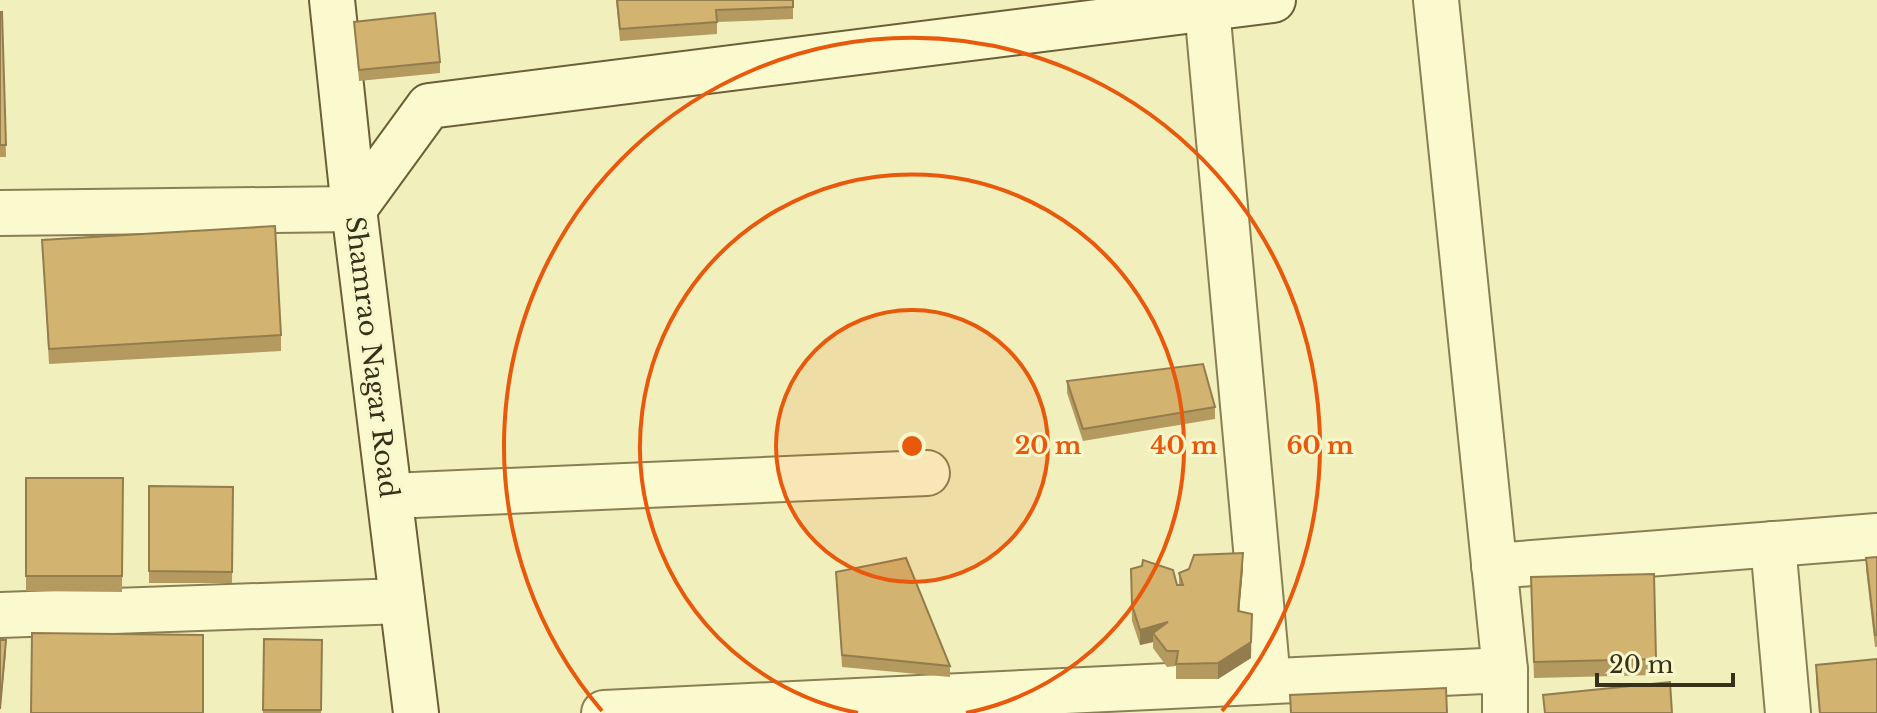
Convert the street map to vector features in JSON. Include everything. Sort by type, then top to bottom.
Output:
[{"type":"street","name":"Shamrao Nagar Road","points":[[332,0],[354,209],[416,713]]},
{"type":"street","points":[[0,213],[354,209],[429,106],[1273,0]]},
{"type":"street","points":[[1436,0],[1505,670],[1505,713]]},
{"type":"street","points":[[1207,8],[1268,681]]},
{"type":"street","points":[[390,496],[927,473]]},
{"type":"street","points":[[1494,566],[1877,536]]},
{"type":"street","points":[[1773,544],[1788,713]]},
{"type":"street","points":[[0,615],[402,601]]},
{"type":"street","points":[[604,713],[1505,670]]},
{"type":"building","points":[[617,0],[793,0],[793,7],[716,10],[717,22],[620,29]]},
{"type":"building","points":[[2,12],[6,145],[0,145]]},
{"type":"building","points":[[435,13],[440,62],[359,70],[354,22]]},
{"type":"building","points":[[275,226],[281,335],[49,349],[42,240]]},
{"type":"building","points":[[1203,364],[1215,407],[1083,429],[1067,381]]},
{"type":"building","points":[[26,478],[123,478],[122,576],[26,576]]},
{"type":"building","points":[[149,486],[233,487],[232,572],[149,571]]},
{"type":"building","points":[[1243,553],[1238,611],[1252,614],[1251,642],[1218,663],[1176,664],[1178,651],[1167,651],[1153,633],[1168,622],[1140,630],[1132,605],[1131,569],[1142,566],[1143,560],[1173,570],[1177,585],[1183,585],[1179,573],[1189,569],[1194,555]]},
{"type":"building","points":[[1877,557],[1877,635],[1875,635],[1866,558]]},
{"type":"building","points":[[906,558],[950,666],[842,655],[836,572]]},
{"type":"building","points":[[1654,574],[1656,659],[1534,662],[1531,577]]},
{"type":"building","points":[[32,633],[203,635],[203,713],[31,713]]},
{"type":"building","points":[[264,639],[322,640],[321,710],[263,710]]},
{"type":"building","points":[[0,640],[6,640],[0,709]]},
{"type":"building","points":[[1877,659],[1877,713],[1820,713],[1816,665]]},
{"type":"building","points":[[1670,682],[1672,713],[1545,713],[1543,695]]},
{"type":"building","points":[[1446,688],[1447,713],[1291,713],[1290,695]]}]
